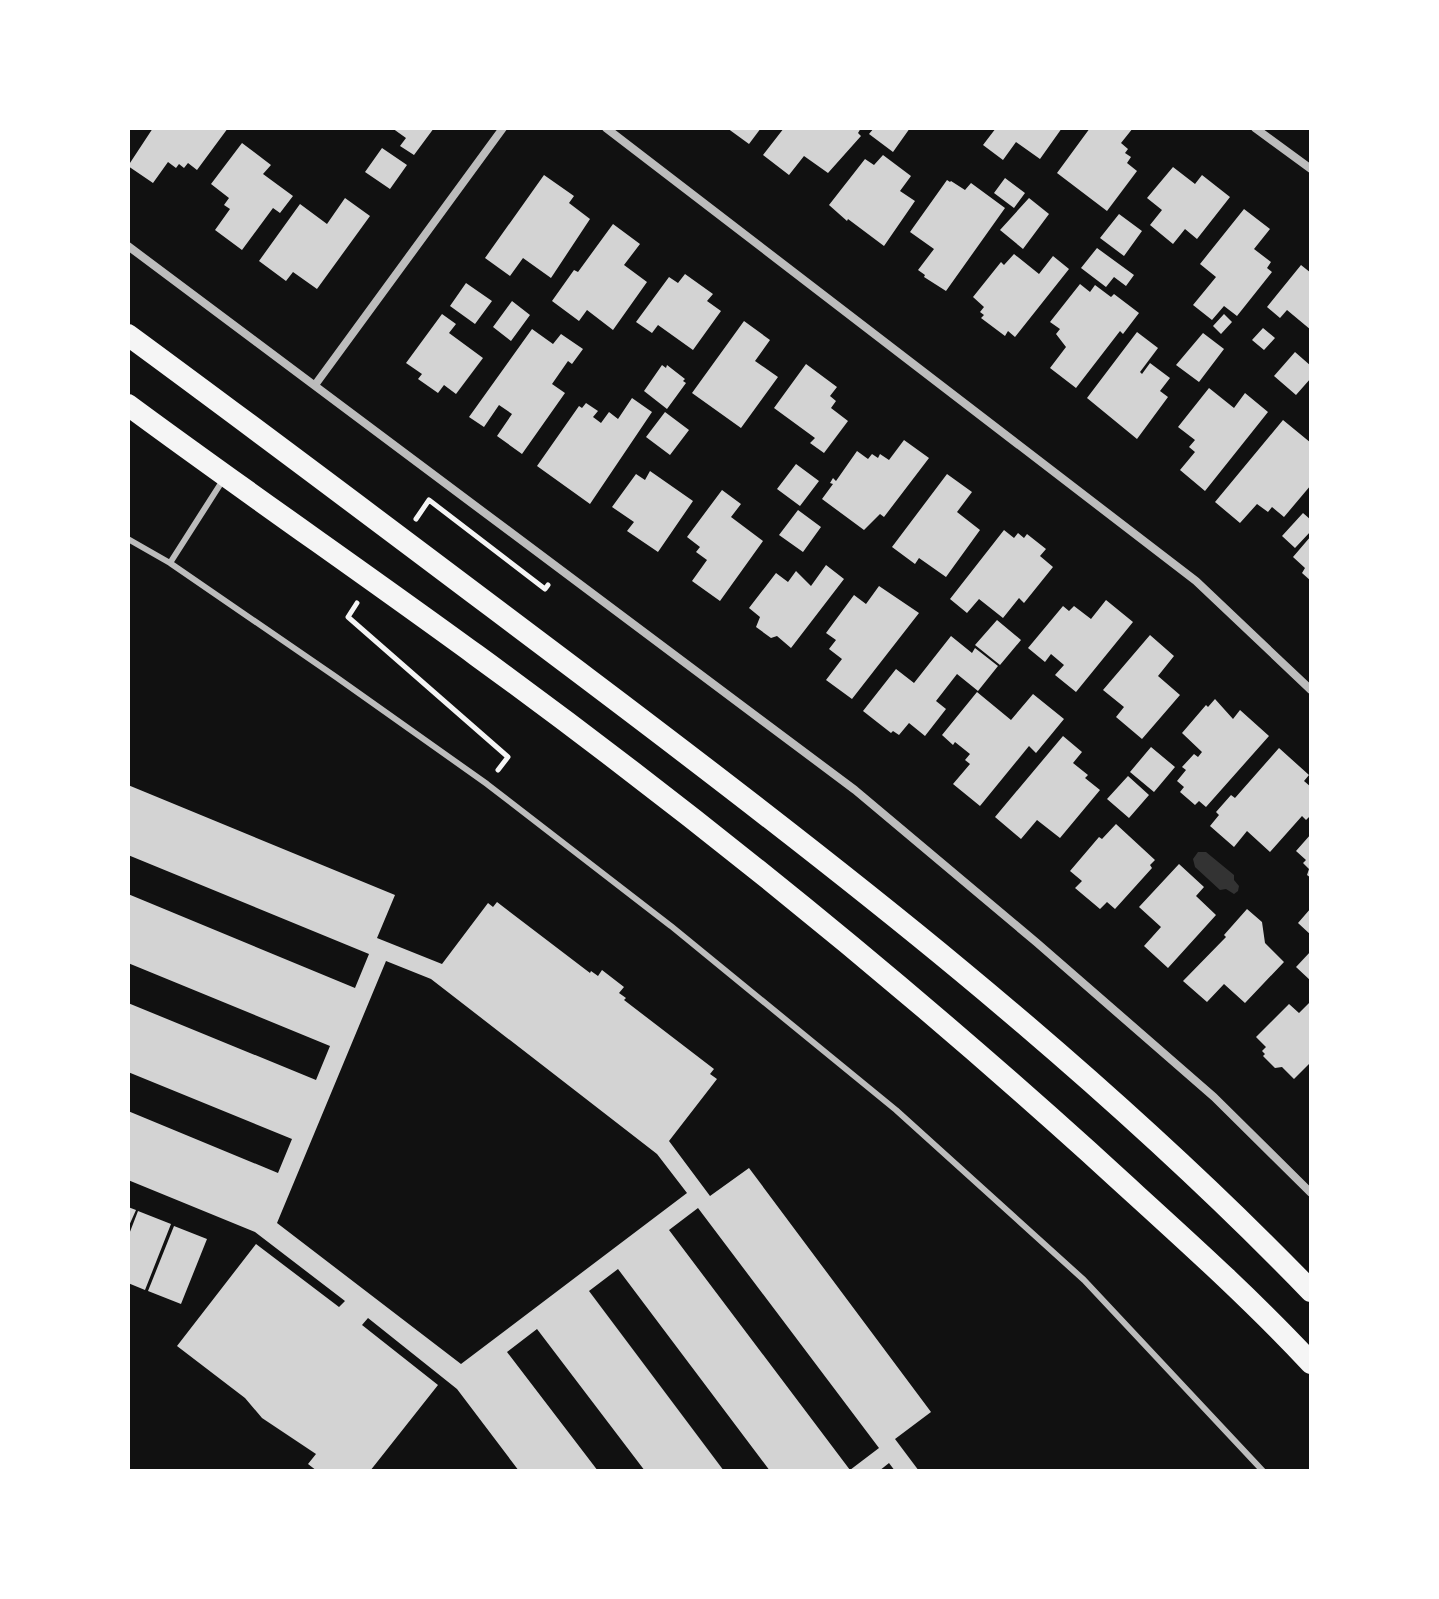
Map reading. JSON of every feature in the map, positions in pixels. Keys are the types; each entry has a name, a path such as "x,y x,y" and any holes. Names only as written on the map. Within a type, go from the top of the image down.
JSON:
{"highway":[{"path":"128,335 691,756 1018,1016 1171,1153 1311,1291"},
{"path":"128,405 477,656 823,921 1005,1077 1264,1313 1311,1363"}],"street":[{"path":"315,385 503,128"},
{"path":"606,128 1196,581 1311,690"},
{"path":"1255,128 1311,169"},
{"path":"128,246 855,790 1214,1097 1311,1193"}],"lane":[{"path":"170,563 225,477"},
{"path":"128,539 170,563 487,784 671,926 896,1110 1084,1280 1263,1471"}],"shaded area":[{"path":"1198,852 1206,852 1234,875 1238,891 1234,894 1226,889 1220,890 1195,867 1193,859"}],"building":[{"path":"153,128 228,128 197,170 188,163 184,168 179,164 176,168 168,162 153,183 128,166"},
{"path":"392,128 434,128 414,155 400,146 406,138"},
{"path":"727,128 761,128 749,144"},
{"path":"784,128 861,128 858,133 861,136 828,173 804,156 789,175 763,155"},
{"path":"874,128 910,128 893,152 869,134"},
{"path":"996,128 1062,128 1040,159 1016,142 1003,160 983,145"},
{"path":"1090,128 1133,128 1121,143 1128,149 1125,153 1131,157 1127,163 1137,171 1107,211 1057,173"},
{"path":"242,143 271,165 263,174 293,196 280,213 273,208 242,250 215,230 230,209 224,205 229,198 211,184"},
{"path":"382,148 407,165 390,189 365,172"},
{"path":"883,155 911,176 900,191 915,201 884,246 829,205 865,159 874,165"},
{"path":"1173,167 1195,184 1202,175 1230,197 1197,239 1185,229 1173,244 1150,225 1162,210 1147,198"},
{"path":"544,175 574,196 569,203 590,219 551,278 523,258 510,276 485,258"},
{"path":"1005,178 1025,193 1014,208 994,193"},
{"path":"947,180 965,190 971,183 1005,208 946,291 918,270 934,249 910,232"},
{"path":"345,198 370,216 317,289 293,272 286,281 259,261 300,204 327,224"},
{"path":"1029,198 1049,214 1023,249 1000,230"},
{"path":"1244,209 1270,229 1254,249 1271,262 1267,268 1272,272 1237,316 1224,306 1212,320 1193,305 1216,277 1200,264"},
{"path":"1119,214 1142,231 1124,256 1100,238"},
{"path":"613,224 640,244 624,265 647,282 613,330 587,310 579,321 552,301"},
{"path":"1097,248 1134,275 1126,286 1114,277 1106,287 1081,268"},
{"path":"1014,254 1039,274 1053,256 1069,269 1015,337 1008,331 1005,336 981,318 984,315 980,312 984,307 973,297 1001,262 1004,265"},
{"path":"1301,265 1311,273 1311,330 1287,310 1280,318 1267,307"},
{"path":"685,274 713,294 707,301 721,311 693,350 658,325 652,333 636,322 669,277 678,283"},
{"path":"466,283 492,301 475,324 450,306"},
{"path":"1080,284 1090,292 1095,285 1111,297 1114,294 1139,313 1123,334 1120,331 1076,388 1050,368 1066,347 1056,334 1060,329 1050,322"},
{"path":"512,301 530,315 511,341 493,327"},
{"path":"442,314 456,324 449,333 483,358 456,394 444,385 438,393 418,379 422,374 406,363"},
{"path":"1224,314 1232,322 1221,334 1213,326"},
{"path":"744,321 770,340 755,361 778,377 741,428 692,393"},
{"path":"1263,328 1275,338 1264,350 1252,340"},
{"path":"532,329 553,344 561,334 583,349 572,364 568,361 552,384 565,393 522,454 497,436 512,414 499,405 484,427 469,417"},
{"path":"1137,332 1158,348 1140,372 1142,374 1150,363 1170,378 1160,391 1168,397 1137,439 1087,398"},
{"path":"1203,333 1224,349 1199,382 1176,365"},
{"path":"1295,352 1311,366 1311,378 1296,395 1274,376"},
{"path":"806,364 837,387 830,396 836,401 831,408 848,421 824,453 810,443 815,438 774,408"},
{"path":"662,365 666,368 667,365 686,383 667,409 644,391"},
{"path":"1209,388 1234,408 1245,393 1268,412 1205,491 1180,470 1195,452 1189,447 1195,440 1178,427"},
{"path":"632,398 652,412 590,504 537,466 579,406 582,408 586,403 598,411 593,417 601,423 609,412 618,419"},
{"path":"665,412 689,430 670,455 646,437"},
{"path":"1283,420 1311,443 1311,485 1284,517 1272,507 1268,512 1257,504 1240,523 1215,502"},
{"path":"904,440 929,458 884,517 880,514 864,530 822,499 833,484 830,483 833,478 836,481 857,451 868,459 872,454 878,458 880,454 889,460"},
{"path":"796,464 819,481 800,506 777,489"},
{"path":"650,471 693,501 658,552 627,531 634,522 612,507 636,474 645,480"},
{"path":"947,474 972,492 957,512 980,530 946,577 919,558 915,564 892,547"},
{"path":"722,490 741,504 731,517 763,541 720,601 692,581 707,560 696,552 700,547 687,537"},
{"path":"798,510 821,527 803,552 779,535"},
{"path":"1303,513 1311,520 1311,531 1295,548 1282,536"},
{"path":"1004,530 1014,538 1018,533 1024,538 1027,534 1046,549 1040,556 1053,567 1024,603 1019,598 1003,618 979,599 967,613 950,599"},
{"path":"1311,536 1311,581 1302,573 1305,568 1293,557"},
{"path":"826,565 844,579 791,648 777,636 771,638 756,627 760,617 749,608 776,573 788,582 796,571 811,586"},
{"path":"879,586 919,613 852,699 826,680 842,659 829,649 836,640 826,633 854,595 866,604"},
{"path":"1106,600 1133,622 1076,692 1055,675 1064,665 1051,654 1045,662 1028,648 1063,606 1069,611 1074,606 1091,619"},
{"path":"997,620 1021,640 1000,665 975,645"},
{"path":"1150,635 1174,656 1158,676 1180,695 1142,739 1116,717 1124,707 1103,690"},
{"path":"951,636 972,653 975,648 998,666 978,691 957,674 936,701 946,709 925,736 909,723 899,735 893,731 891,733 863,711 896,669 914,683"},
{"path":"977,692 1011,720 1033,694 1064,719 1036,753 1029,746 980,806 953,784 970,764 965,760 970,754 942,735"},
{"path":"1215,699 1233,719 1240,710 1269,736 1206,807 1199,801 1195,805 1180,792 1184,787 1177,781 1186,770 1182,767 1194,754 1198,757 1202,752 1182,733"},
{"path":"1063,736 1082,752 1073,763 1100,790 1060,838 1037,820 1021,839 995,817"},
{"path":"1151,747 1175,767 1154,792 1130,772"},
{"path":"1279,748 1309,775 1304,781 1311,787 1311,815 1306,820 1302,816 1270,852 1247,831 1234,847 1210,826 1219,815 1216,812 1231,795 1235,798"},
{"path":"1128,776 1149,795 1129,818 1107,799"},
{"path":"128,785 395,895 377,938 442,964 488,903 493,907 497,902 590,973 598,976 602,970 624,987 619,993 626,998 624,1000 714,1069 710,1074 717,1079 669,1141 710,1196 749,1168 931,1412 895,1439 919,1471 895,1471 889,1463 879,1471 770,1471 618,1269 589,1291 724,1471 645,1471 537,1329 507,1352 598,1471 519,1471 457,1389 368,1318 362,1325 438,1385 370,1471 317,1471 308,1464 316,1454 262,1418 245,1398 177,1346 256,1244 339,1307 345,1301 255,1232 128,1180 128,1111 278,1173 292,1139 128,1072 128,1003 316,1080 330,1046 128,963 128,894 355,988 369,954 128,855","holes":["386,961 431,979 657,1154 687,1193 461,1364 277,1223","698,1208 879,1448 850,1470 669,1230"]},
{"path":"1116,824 1155,860 1150,865 1152,868 1115,909 1107,902 1100,909 1075,888 1082,881 1070,871 1099,837 1102,839"},
{"path":"1311,834 1311,878 1307,875 1309,869 1303,863 1306,860 1296,851"},
{"path":"1179,864 1204,887 1196,896 1216,915 1168,968 1144,946 1161,927 1139,907"},
{"path":"1311,908 1311,935 1298,923"},
{"path":"1247,909 1262,922 1265,943 1284,962 1245,1003 1224,984 1207,1002 1183,981 1226,937 1224,935"},
{"path":"1311,951 1311,981 1296,967"},
{"path":"1311,1001 1311,1062 1294,1079 1282,1067 1275,1068 1263,1056 1262,1051 1266,1047 1256,1037 1289,1004 1299,1013"},
{"path":"128,1207 136,1210 128,1228"},
{"path":"138,1211 171,1224 145,1290 128,1283 128,1237"},
{"path":"174,1226 207,1239 181,1304 148,1291"}]}
